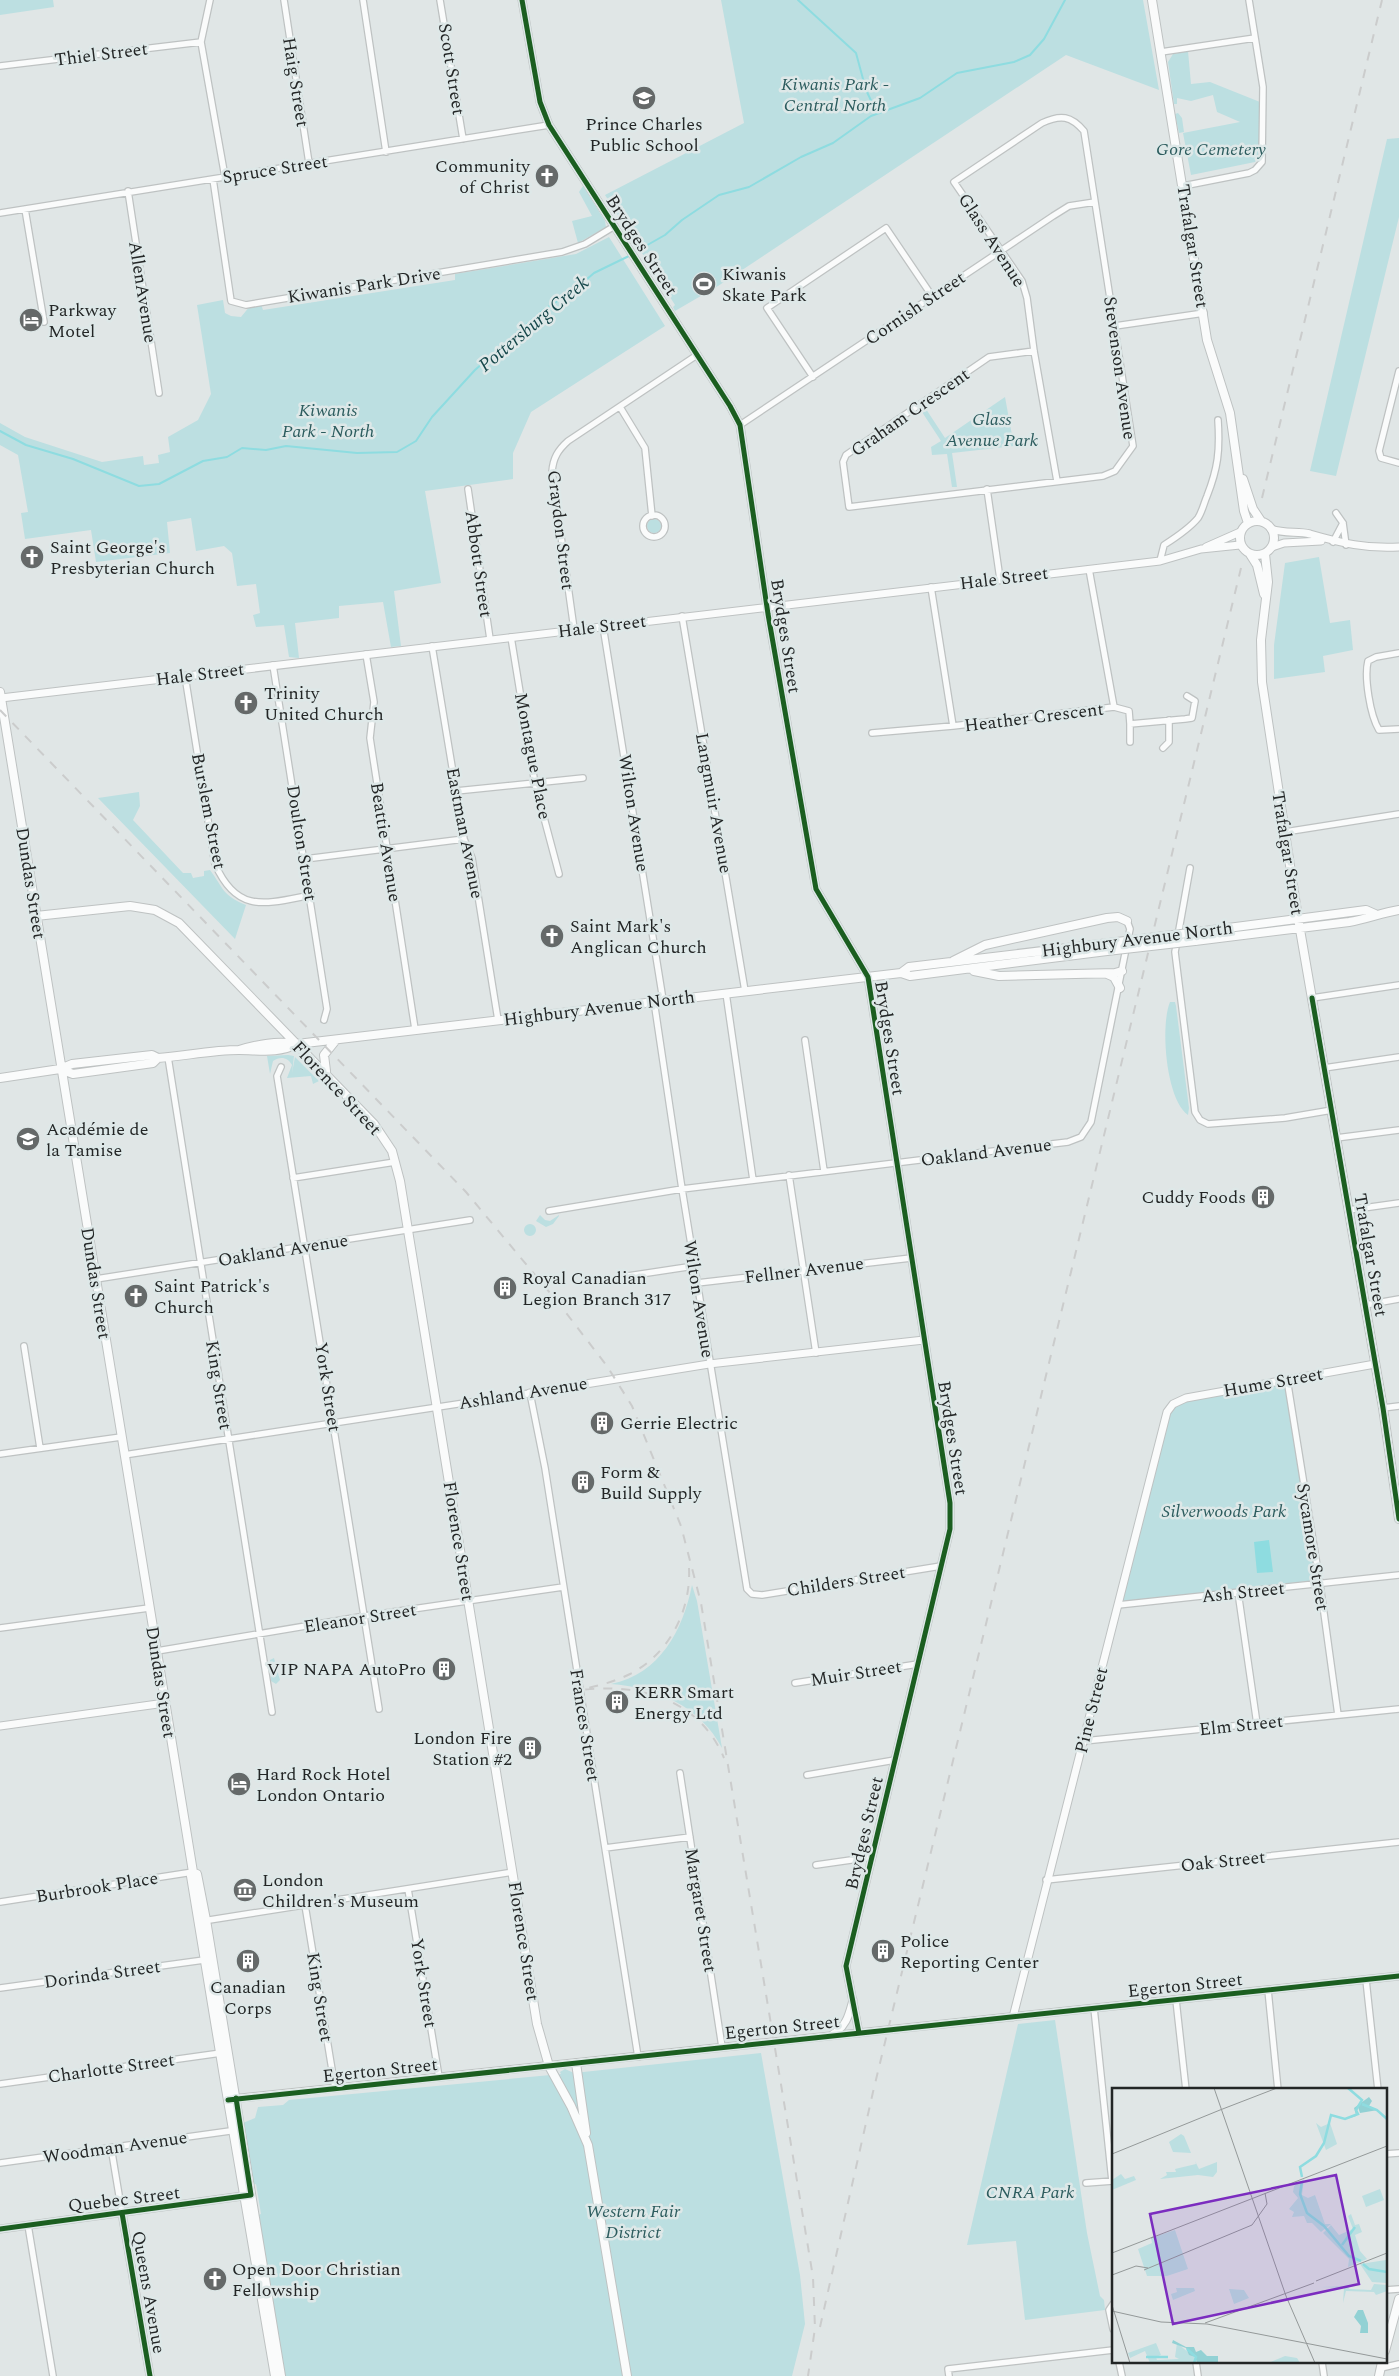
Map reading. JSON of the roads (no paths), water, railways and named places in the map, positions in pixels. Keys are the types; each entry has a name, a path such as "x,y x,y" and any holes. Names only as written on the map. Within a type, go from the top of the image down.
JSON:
{"main road":[{"name":"Trafalgar Street","path":"1152,0 1207,340 1230,413 1244,511 1248,522"},
{"name":"Trafalgar Street","path":"1237,459 1253,509 1261,521"},
{"path":"1261,521 1272,529 1274,538 1272,547 1265,554 1250,554 1240,545 1240,532 1248,522 1261,521"},
{"name":"Trafalgar Street","path":"1250,554 1257,565 1266,600"},
{"name":"Trafalgar Street","path":"1265,554 1268,582 1262,640 1262,682 1298,918 1383,1408 1399,1518"},
{"name":"Dundas Street","path":"0,695 193,1872 197,1874 204,1960 221,2053 232,2099"},
{"name":"Florence Street","path":"36,916 130,906 155,910 179,923 374,1124 392,1151 408,1230 438,1406 468,1601 538,2024 549,2066 571,2106 588,2145 627,2376"},
{"name":"Highbury Avenue North","path":"901,973 910,976 964,970 1197,932 1298,918 1366,910 1374,914"},
{"name":"Highbury Avenue North","path":"0,1078 60,1069 72,1064 140,1056 152,1055 158,1058 239,1050 258,1044 279,1042 297,1044 336,1040 415,1029 901,973 909,968 948,963 1195,940 1300,928 1368,919 1374,914 1399,910"},
{"path":"948,963 985,945 1107,918 1118,917 1126,921"},
{"path":"964,970 999,976 1122,971"},
{"path":"1105,973 1114,977 1120,988"},
{"path":"326,1073 324,1055 336,1040"},
{"name":"Dundas Street","path":"202,1921 215,1977 274,2376"},
{"path":"204,1960 209,1964 212,1976 215,1977"},
{"path":"576,2063 588,2145"},
{"name":"Dundas Street","path":"247,2196 281,2376"},
{"path":"1386,2347 1399,2299"}],"street":[{"path":"210,0 201,42 225,177"},
{"name":"Haig Street","path":"284,0 309,163"},
{"path":"363,0 386,152"},
{"name":"Scott Street","path":"440,0 463,138"},
{"name":"Brydges Street","path":"522,0 538,92 543,112 549,125 740,425 767,606 816,889 868,977 950,1503 950,1529 846,1966 859,2033"},
{"path":"1183,186 1256,170 1262,162 1263,87 1250,0"},
{"path":"1161,52 1255,38"},
{"name":"Thiel Street","path":"0,66 201,42"},
{"name":"Glass Avenue","path":"1057,482 1034,351 1027,298 1022,281 954,182 1053,118 1066,116 1075,121 1084,131"},
{"name":"Spruce Street","path":"0,213 549,125"},
{"name":"Stevenson Avenue","path":"860,506 1103,476 1115,471 1133,446 1084,131"},
{"name":"Kiwanis Park Drive","path":"213,179 231,301 246,305 562,252 585,244 613,227"},
{"name":"AllenAvenue","path":"128,191 159,392"},
{"name":"Cornish Street","path":"740,425 1069,206 1095,202"},
{"path":"25,208 44,322"},
{"path":"813,377 767,308 780,299 886,228 932,296"},
{"name":"Stevenson Avenue","path":"1115,326 1204,313"},
{"name":"Graham Crescent","path":"860,506 848,507 843,462 846,455 989,357 1034,351"},
{"name":"Graydon Street","path":"574,629 552,472 553,461 558,450 568,441 697,355"},
{"path":"1399,371 1379,451 1381,458 1399,463"},
{"path":"620,407 645,448 652,516"},
{"path":"1160,561 1164,545 1198,518 1205,502 1216,473 1220,450 1218,420"},
{"name":"Abbott Street","path":"468,489 490,639"},
{"path":"987,489 1000,579"},
{"path":"1336,513 1342,523 1346,545"},
{"path":"1330,541 1342,523"},
{"path":"1272,529 1283,533 1308,534 1346,545 1378,549 1399,547"},
{"name":"Hale Street","path":"1201,549 1225,536 1240,532"},
{"path":"1272,547 1284,543 1330,541"},
{"name":"Hale Street","path":"0,695 273,666 682,616 1160,561 1201,549 1240,545"},
{"name":"Heather Crescent","path":"931,587 953,726 1114,707 1089,568"},
{"name":"Langmuir Avenue","path":"682,616 745,991"},
{"name":"Wilton Avenue","path":"603,626 664,1000"},
{"name":"Montague Place","path":"511,637 535,784 559,874"},
{"name":"Eastman Avenue","path":"432,646 464,839 472,858 498,1020"},
{"path":"1399,653 1376,657 1368,661 1366,670 1374,722 1379,730 1399,729"},
{"name":"Beattie Avenue","path":"366,654 374,702 370,738 415,1029"},
{"name":"Doulton Street","path":"273,666 305,859 326,1009 324,1020"},
{"name":"Burslem Street","path":"185,676 215,864 222,880 234,895 249,902 265,902 310,895"},
{"path":"1130,724 1192,718 1195,701 1187,696"},
{"path":"1114,707 1129,711 1130,742"},
{"path":"1163,748 1169,742 1169,720"},
{"path":"872,733 953,726"},
{"path":"456,790 583,778"},
{"path":"1285,832 1399,814"},
{"path":"305,859 464,839"},
{"path":"1190,868 1176,952 1197,1117 1208,1124 1285,1118 1332,1110"},
{"name":"Oakland Avenue","path":"549,1212 682,1189 1068,1142 1082,1138 1091,1122 1120,988 1130,929 1126,921"},
{"path":"1312,998 1399,985"},
{"path":"726,993 753,1180"},
{"name":"Wilton Avenue","path":"654,1001 709,1364 745,1580 747,1589 752,1594"},
{"path":"805,1040 824,1171"},
{"name":"King Street","path":"168,1057 199,1263 272,1712"},
{"path":"1324,1068 1399,1057"},
{"name":"York Street","path":"281,1067 277,1076 379,1709"},
{"path":"1336,1138 1399,1130"},
{"path":"293,1178 395,1162"},
{"path":"790,1175 816,1353"},
{"path":"1349,1210 1399,1203"},
{"name":"Oakland Avenue","path":"96,1279 470,1220"},
{"name":"Fellner Avenue","path":"697,1283 911,1258"},
{"path":"620,1276 694,1266"},
{"path":"1365,1305 1399,1299"},
{"name":"Ashland Avenue","path":"124,1454 709,1364 924,1340"},
{"path":"24,1346 40,1448"},
{"name":"Hume Street","path":"1173,1404 1188,1397 1375,1364"},
{"name":"Sycamore Street","path":"1286,1379 1320,1584 1338,1715"},
{"name":"Frances Street","path":"530,1393 545,1468 638,2057"},
{"name":"Pine Street","path":"1013,2017 1162,1426 1166,1412 1173,1404"},
{"path":"1383,1408 1399,1406"},
{"path":"0,1454 121,1437"},
{"name":"Childers Street","path":"752,1594 941,1566"},
{"name":"Ash Street","path":"1118,1605 1399,1576"},
{"name":"Eleanor Street","path":"157,1651 365,1616 563,1587"},
{"path":"1238,1592 1257,1724"},
{"path":"0,1628 149,1608"},
{"name":"Muir Street","path":"795,1683 918,1664"},
{"path":"0,1726 165,1703"},
{"name":"Elm Street","path":"1084,1741 1399,1709"},
{"path":"807,1775 895,1760"},
{"name":"Margaret Street","path":"680,1773 722,2048"},
{"path":"605,1848 690,1837"},
{"name":"Oak Street","path":"1046,1880 1399,1842"},
{"path":"816,1865 872,1857"},
{"name":"Burbrook Place","path":"0,1902 193,1872"},
{"path":"202,1921 513,1872"},
{"name":"York Street","path":"408,1889 440,2078"},
{"name":"King Street","path":"305,1905 335,2088"},
{"name":"Dorinda Street","path":"0,1988 204,1960"},
{"name":"Egerton Street","path":"232,2099 1399,1976"},
{"path":"1366,1980 1378,2088"},
{"path":"1268,1990 1278,2088"},
{"path":"831,2036 842,2028 847,2021 853,1997"},
{"path":"1176,2000 1186,2088"},
{"path":"1086,2183 1112,2181 1094,2008"},
{"name":"Charlotte Street","path":"0,2084 221,2053"},
{"name":"Woodman Avenue","path":"0,2163 230,2131"},
{"name":"Queens Avenue","path":"111,2147 150,2376"},
{"path":"1386,2154 1399,2153"},
{"name":"Quebec Street","path":"0,2229 247,2196"},
{"path":"28,2225 53,2376"},
{"path":"1386,2290 1399,2289"},
{"path":"1112,2305 1109,2310 1112,2324"},
{"path":"949,2376 948,2369 1112,2350"},
{"path":"1381,2369 1399,2364"}],"water":[{"path":"1269,1540 1273,1572 1257,1573 1254,1542"}],"waterway":[{"path":"798,0 856,53 866,90 877,113"},
{"name":"Pottersburg Creek","path":"635,252 665,235 682,220 719,195 749,187 801,157 833,143 871,116 920,98 957,73 1014,62 1030,55 1044,39 1065,0"},
{"name":"Pottersburg Creek","path":"0,431 26,445 73,459 139,486 159,484 203,461 227,457 242,448 266,450 286,446 357,453 397,452 416,441 432,417 475,370 543,310 572,292 594,273 631,255"}],"railway":[{"path":"1262,498 1382,0"},
{"path":"820,2327 873,2092 1241,568"},
{"path":"0,710 466,1192 560,1305 607,1366 632,1406 681,1526 701,1603 813,2277 815,2328 808,2376"},
{"path":"689,1568 689,1584 681,1615 675,1630 656,1655 630,1674 574,1691 619,1689 641,1692 662,1698 681,1707 698,1720 713,1737 724,1758"}],"place":[{"name":"Prince Charles Public School","path":"644,98"},
{"name":"Community of Christ","path":"547,176"},
{"name":"Kiwanis Skate Park","path":"704,284"},
{"name":"Parkway Motel","path":"31,320"},
{"name":"Saint George's Presbyterian Church","path":"32,557"},
{"name":"Trinity United Church","path":"246,703"},
{"name":"Saint Mark's Anglican Church","path":"552,936"},
{"name":"Académie de la Tamise","path":"28,1139"},
{"name":"Cuddy Foods","path":"1263,1197"},
{"name":"Royal Canadian Legion Branch 317","path":"505,1288"},
{"name":"Saint Patrick's Church","path":"136,1296"},
{"name":"Gerrie Electric","path":"602,1423"},
{"name":"Form & Build Supply","path":"583,1482"},
{"name":"VIP NAPA AutoPro","path":"444,1669"},
{"name":"KERR Smart Energy Ltd","path":"617,1702"},
{"name":"London Fire Station #2","path":"530,1748"},
{"name":"Hard Rock Hotel London Ontario","path":"239,1784"},
{"name":"London Children's Museum","path":"245,1890"},
{"name":"Police Reporting Center","path":"883,1951"},
{"name":"Canadian Corps","path":"248,1961"},
{"name":"Open Door Christian Fellowship","path":"215,2279"}],"park label":[{"name":"Kiwanis Park - Central North","path":"835,94"},
{"name":"Gore Cemetery","path":"1211,149"},
{"name":"Kiwanis Park - North","path":"328,420"},
{"name":"Glass Avenue Park","path":"992,429"},
{"name":"Silverwoods Park","path":"1224,1511"},
{"name":"CNRA Park","path":"1030,2192"},
{"name":"Western Fair District","path":"633,2221"}]}
